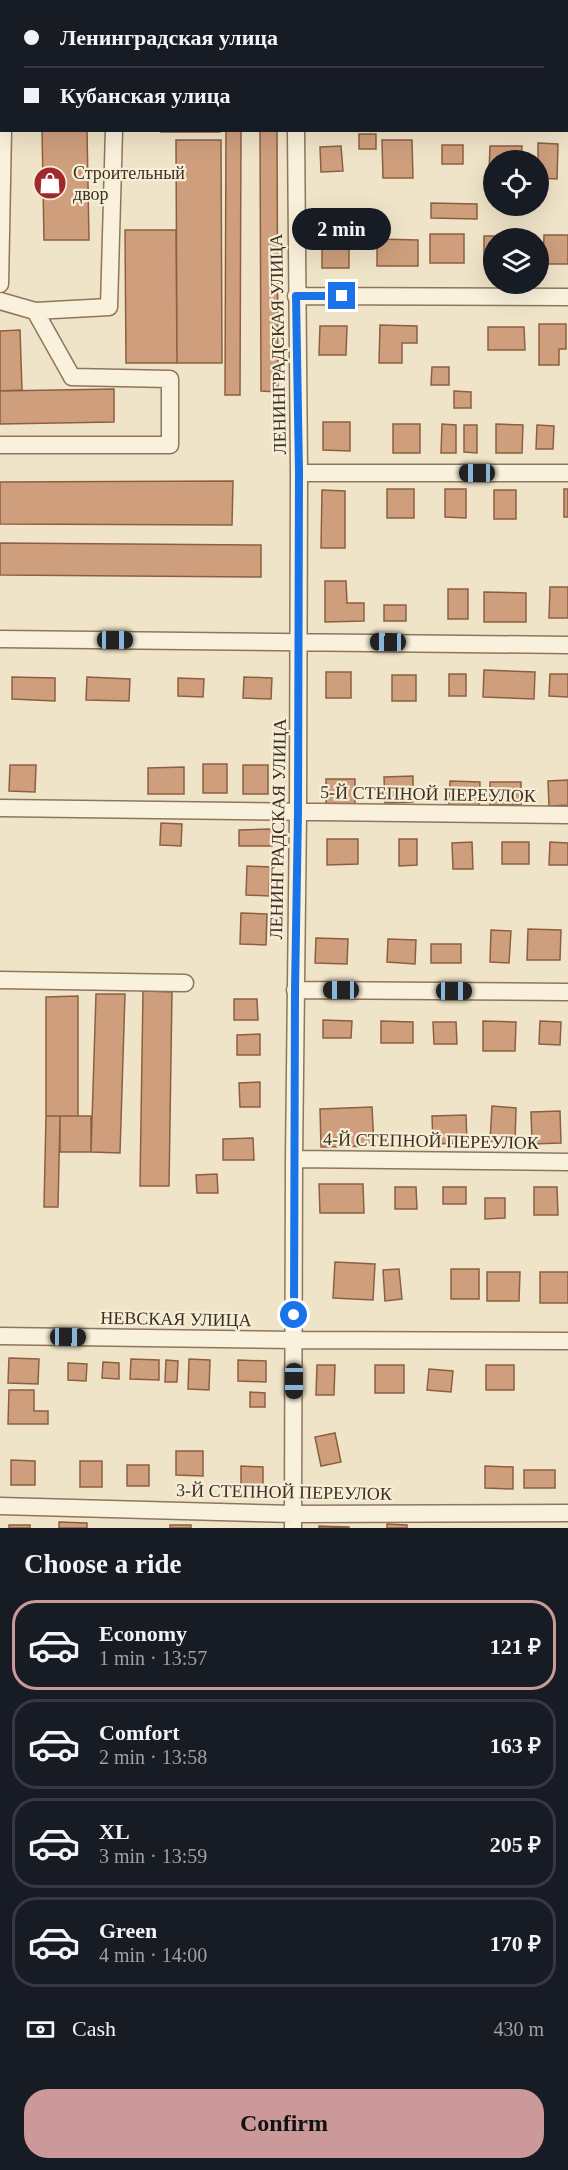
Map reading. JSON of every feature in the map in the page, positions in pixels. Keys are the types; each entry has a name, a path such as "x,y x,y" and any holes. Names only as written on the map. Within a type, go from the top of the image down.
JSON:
{"street":[{"path":"0,284 3,132"},
{"path":"0,301 35,311 109,307 114,132"},
{"name":"ЛЕНИНГРАДСКАЯ УЛИЦА","path":"293,1521 299,472 296,132"},
{"path":"296,296 568,297"},
{"path":"0,446 170,445 170,379 72,376 35,311"},
{"path":"299,472 568,474"},
{"path":"0,639 568,645"},
{"name":"5-Й СТЕПНОЙ ПЕРЕУЛОК","path":"0,808 568,815"},
{"path":"0,980 185,983"},
{"path":"295,990 568,992"},
{"name":"4-Й СТЕПНОЙ ПЕРЕУЛОК","path":"294,1160 568,1162"},
{"name":"НЕВСКАЯ УЛИЦА","path":"0,1336 568,1341"},
{"name":"3-Й СТЕПНОЙ ПЕРЕУЛОК","path":"0,1506 293,1521 568,1513"}],"building":[{"path":"42,132 87,132 89,240 44,240"},
{"path":"226,132 241,132 240,395 225,395"},
{"path":"260,132 277,132 278,392 261,391"},
{"path":"359,134 376,134 376,149 359,149"},
{"path":"176,140 221,140 222,363 177,363"},
{"path":"382,140 412,140 413,178 383,178"},
{"path":"538,143 558,144 557,179 549,179 549,150 538,150"},
{"path":"442,145 463,145 463,164 442,164"},
{"path":"341,146 343,171 321,172 320,147"},
{"path":"490,146 522,146 522,150 490,150"},
{"path":"431,203 477,204 477,219 431,218"},
{"path":"125,230 176,230 177,363 126,363"},
{"path":"430,234 464,234 464,263 430,263"},
{"path":"549,235 568,235 568,264 549,264"},
{"path":"322,239 349,240 349,268 322,268"},
{"path":"377,239 418,240 418,266 377,266"},
{"path":"539,324 566,324 566,349 559,349 559,365 539,365"},
{"path":"380,325 417,326 417,343 402,343 402,363 379,363"},
{"path":"320,326 347,326 346,355 319,355"},
{"path":"488,327 524,327 525,350 488,350"},
{"path":"20,330 22,390 0,391 0,331"},
{"path":"432,367 449,367 449,385 431,385"},
{"path":"114,389 114,422 0,424 0,391"},
{"path":"454,391 471,392 471,408 454,408"},
{"path":"323,422 350,422 350,451 323,450"},
{"path":"393,424 420,424 420,453 393,453"},
{"path":"442,424 456,425 456,453 441,453"},
{"path":"496,424 523,425 522,453 496,453"},
{"path":"464,425 477,425 477,453 464,452"},
{"path":"537,425 554,426 553,449 536,449"},
{"path":"233,481 232,525 0,524 0,482"},
{"path":"387,489 414,489 414,518 387,518"},
{"path":"445,489 466,489 466,518 445,517"},
{"path":"564,489 568,489 568,517 564,517"},
{"path":"322,490 345,491 345,548 321,548"},
{"path":"494,490 516,490 516,519 494,519"},
{"path":"0,543 261,545 261,577 0,575"},
{"path":"325,581 346,581 347,603 364,603 364,621 325,622"},
{"path":"550,587 568,587 568,618 549,618"},
{"path":"448,589 468,589 468,619 448,619"},
{"path":"484,592 526,593 526,622 484,622"},
{"path":"384,605 406,605 406,621 384,621"},
{"path":"484,670 535,672 534,699 483,697"},
{"path":"326,672 351,672 351,698 326,698"},
{"path":"449,674 466,674 466,696 449,696"},
{"path":"550,674 568,674 568,697 549,696"},
{"path":"392,675 416,675 416,701 392,701"},
{"path":"12,677 55,678 55,701 12,699"},
{"path":"87,677 130,679 129,701 86,700"},
{"path":"244,677 272,678 271,699 243,698"},
{"path":"178,678 204,679 203,697 178,696"},
{"path":"203,764 227,764 227,793 203,793"},
{"path":"10,765 36,765 35,792 9,791"},
{"path":"243,765 268,765 268,794 243,794"},
{"path":"184,767 184,794 148,794 148,768"},
{"path":"413,776 413,802 385,803 384,777"},
{"path":"326,779 355,779 355,804 326,804"},
{"path":"568,780 568,805 549,806 548,781"},
{"path":"450,781 480,782 479,806 449,805"},
{"path":"490,782 521,782 521,805 490,805"},
{"path":"161,823 182,824 181,846 160,845"},
{"path":"271,829 272,846 239,846 239,830"},
{"path":"327,839 358,839 358,864 327,865"},
{"path":"399,839 417,839 417,865 399,866"},
{"path":"472,842 473,869 453,869 452,843"},
{"path":"502,842 529,842 529,864 502,864"},
{"path":"550,842 568,843 568,865 549,865"},
{"path":"247,866 270,867 269,896 246,895"},
{"path":"241,913 267,914 266,945 240,944"},
{"path":"528,929 561,930 560,960 527,960"},
{"path":"491,930 511,931 509,963 490,962"},
{"path":"316,938 348,939 347,964 315,963"},
{"path":"388,939 416,940 415,964 387,962"},
{"path":"431,944 461,944 461,963 431,963"},
{"path":"143,991 172,992 169,1186 140,1186"},
{"path":"96,994 125,994 120,1153 91,1152"},
{"path":"78,996 78,1116 46,1116 46,997"},
{"path":"234,999 257,999 258,1020 234,1020"},
{"path":"323,1020 352,1021 351,1038 323,1038"},
{"path":"381,1021 413,1022 413,1043 381,1043"},
{"path":"483,1021 516,1022 515,1051 483,1051"},
{"path":"540,1021 561,1022 560,1045 539,1044"},
{"path":"433,1022 456,1022 457,1044 434,1044"},
{"path":"260,1034 260,1055 237,1055 237,1035"},
{"path":"260,1082 260,1107 240,1107 239,1083"},
{"path":"492,1106 516,1108 515,1142 490,1141"},
{"path":"372,1107 374,1146 321,1147 320,1109"},
{"path":"560,1111 561,1143 532,1144 531,1112"},
{"path":"466,1115 467,1143 433,1144 432,1116"},
{"path":"46,1116 60,1116 58,1207 44,1207"},
{"path":"60,1116 91,1116 91,1152 60,1152"},
{"path":"253,1138 254,1160 223,1160 223,1139"},
{"path":"217,1174 218,1193 197,1193 196,1175"},
{"path":"319,1184 363,1184 364,1213 320,1213"},
{"path":"395,1187 416,1187 417,1209 395,1209"},
{"path":"443,1187 466,1187 466,1204 443,1204"},
{"path":"534,1187 557,1187 558,1215 534,1215"},
{"path":"485,1198 505,1198 505,1218 485,1219"},
{"path":"335,1262 375,1264 373,1300 333,1298"},
{"path":"399,1269 402,1299 385,1301 383,1270"},
{"path":"451,1269 479,1269 479,1299 451,1299"},
{"path":"487,1272 520,1272 519,1301 487,1301"},
{"path":"540,1272 568,1272 568,1303 540,1303"},
{"path":"9,1358 39,1359 38,1384 8,1383"},
{"path":"131,1359 159,1360 159,1380 130,1379"},
{"path":"189,1359 210,1360 209,1390 188,1389"},
{"path":"166,1360 178,1361 177,1382 165,1382"},
{"path":"238,1360 266,1361 266,1382 238,1381"},
{"path":"103,1362 119,1363 119,1379 102,1378"},
{"path":"68,1363 87,1364 86,1381 68,1380"},
{"path":"317,1365 335,1365 334,1395 316,1395"},
{"path":"375,1365 404,1365 404,1393 375,1393"},
{"path":"486,1365 514,1365 514,1390 486,1390"},
{"path":"429,1369 453,1371 451,1392 427,1390"},
{"path":"9,1390 34,1390 34,1411 48,1411 48,1424 8,1424"},
{"path":"250,1392 265,1393 265,1407 250,1407"},
{"path":"335,1433 341,1462 321,1466 315,1437"},
{"path":"176,1451 203,1451 203,1476 176,1475"},
{"path":"11,1460 35,1461 35,1485 11,1485"},
{"path":"80,1461 102,1461 102,1487 80,1487"},
{"path":"127,1465 149,1465 149,1486 127,1486"},
{"path":"241,1466 263,1467 263,1487 241,1487"},
{"path":"485,1466 513,1467 513,1489 485,1488"},
{"path":"524,1470 555,1470 555,1488 524,1488"},
{"path":"59,1522 87,1523 87,1528 59,1528"},
{"path":"387,1524 407,1525 407,1528 387,1528"},
{"path":"9,1525 30,1525 30,1528 9,1528"},
{"path":"170,1525 191,1525 191,1528 170,1528"},
{"path":"319,1526 349,1527 349,1528 319,1528"}],"place":[{"name":"Строительный двор","path":"50,183"}],"route":[{"path":"294,1315 299,472 296,296 342,296"}]}
